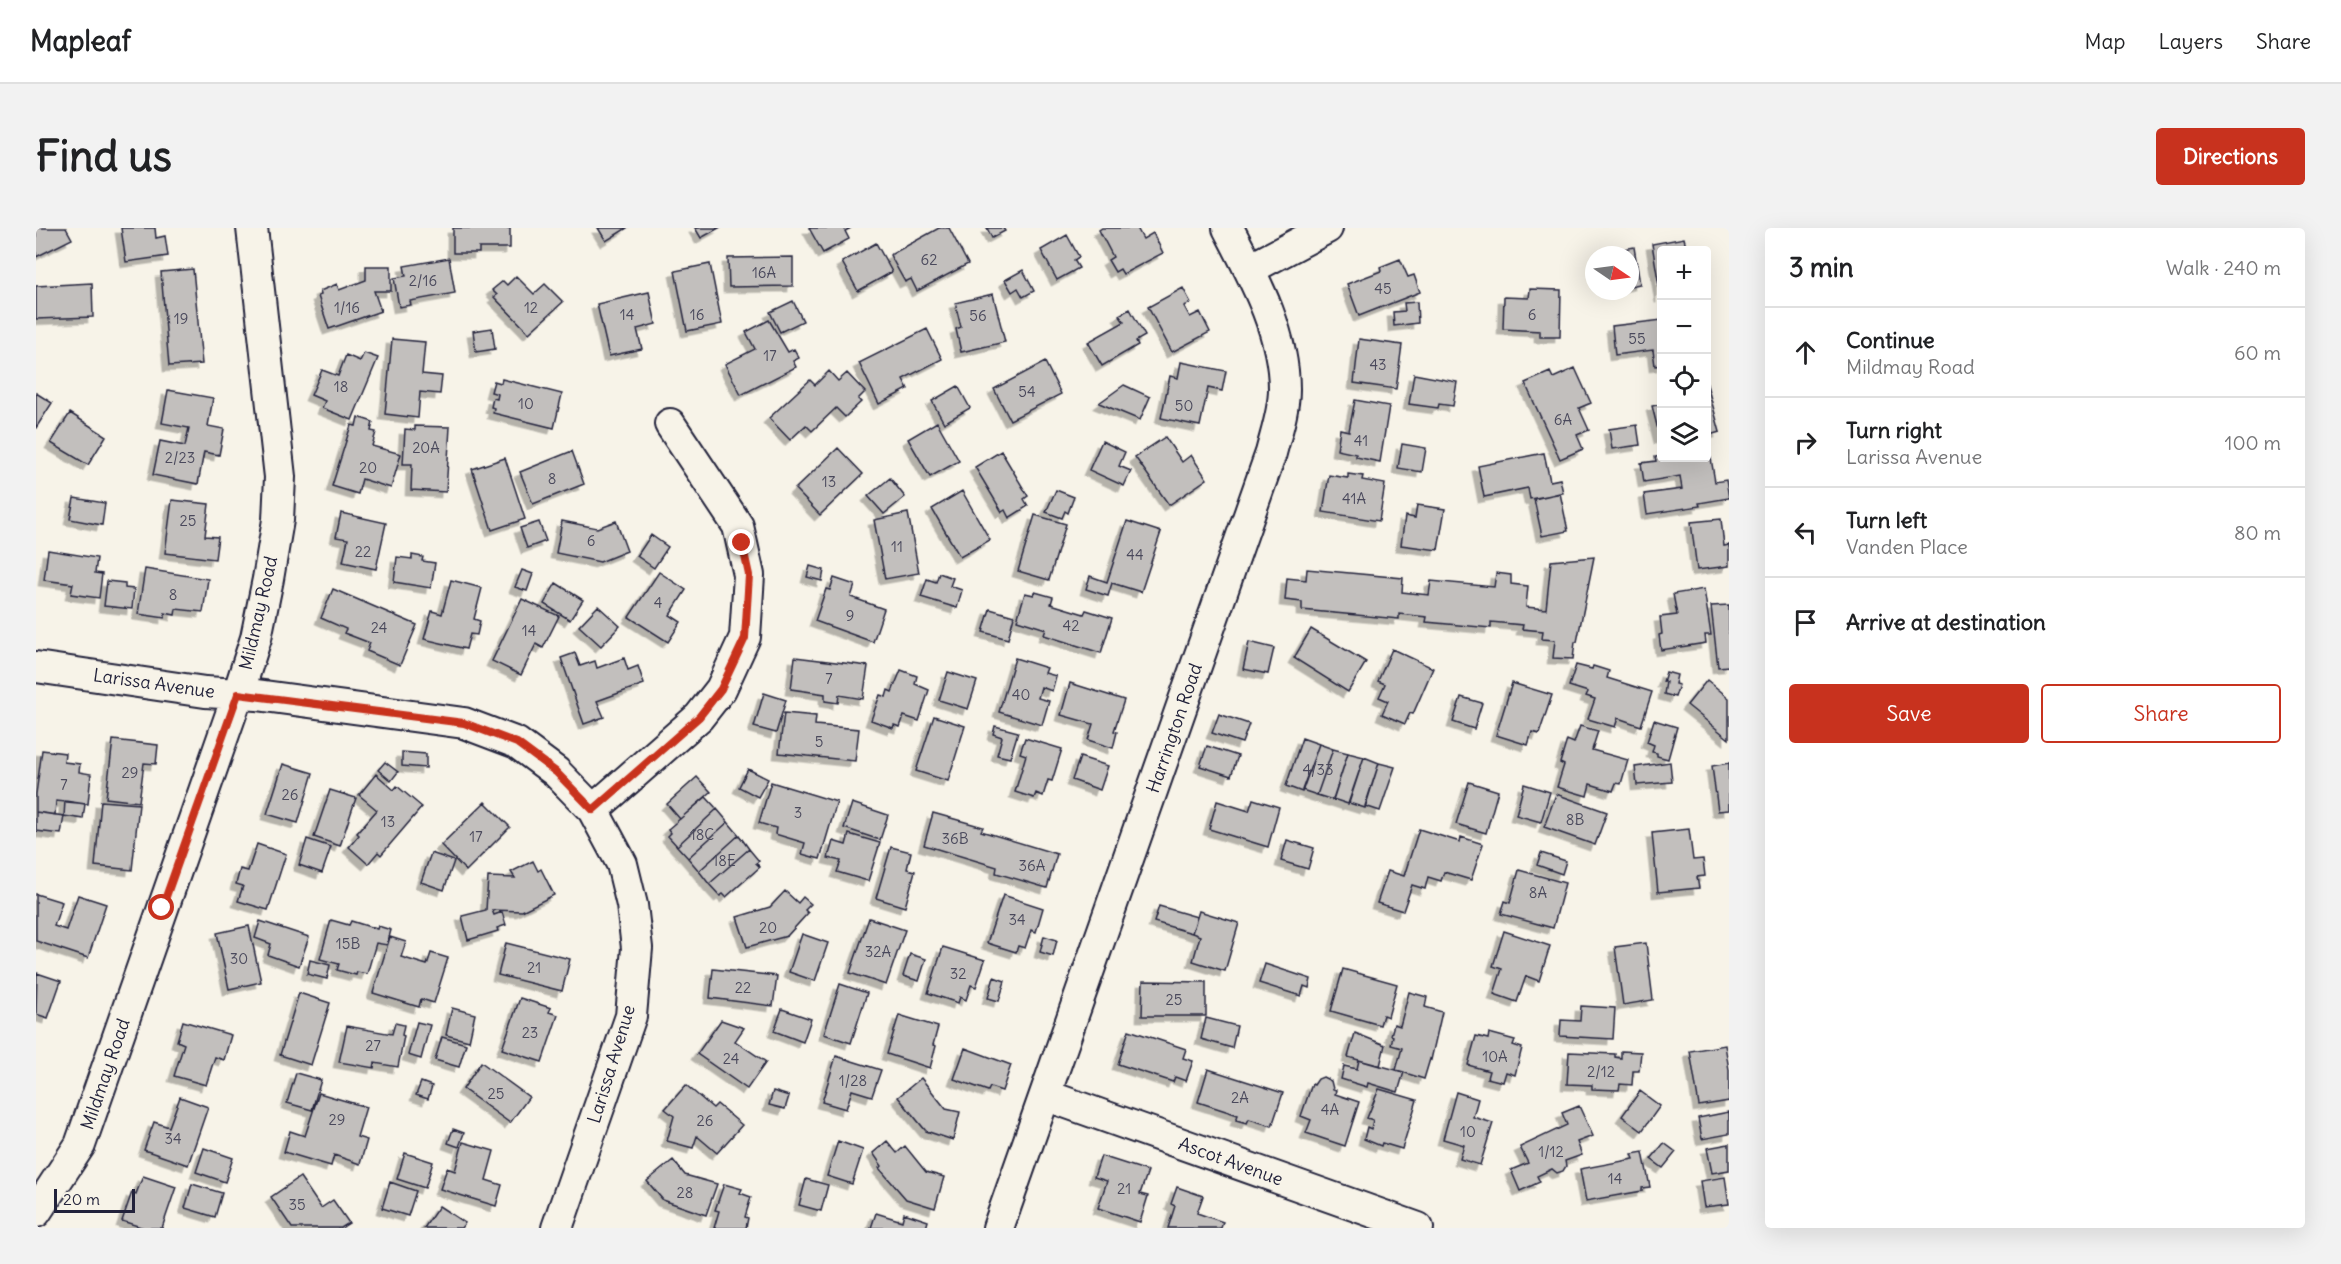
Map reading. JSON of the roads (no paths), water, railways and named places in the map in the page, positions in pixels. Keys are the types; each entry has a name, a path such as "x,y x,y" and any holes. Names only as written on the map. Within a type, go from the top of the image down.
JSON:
{"street":[{"name":"Mildmay Road","path":"36,1212 80,1145 256,638 278,520 280,488 252,228"},
{"name":"Harrington Road","path":"998,1228 1267,464 1279,423 1284,390 1278,340 1250,269 1228,228"},
{"path":"1250,269 1327,228"},
{"path":"593,810 699,717 721,689 745,638 749,575 738,526 670,424"},
{"name":"Larissa Avenue","path":"36,667 205,692 238,694 464,723 517,743 556,772 593,810 622,864 632,905 637,948 631,1016 557,1228"},
{"name":"Ascot Avenue","path":"1045,1095 1418,1228"}]}
